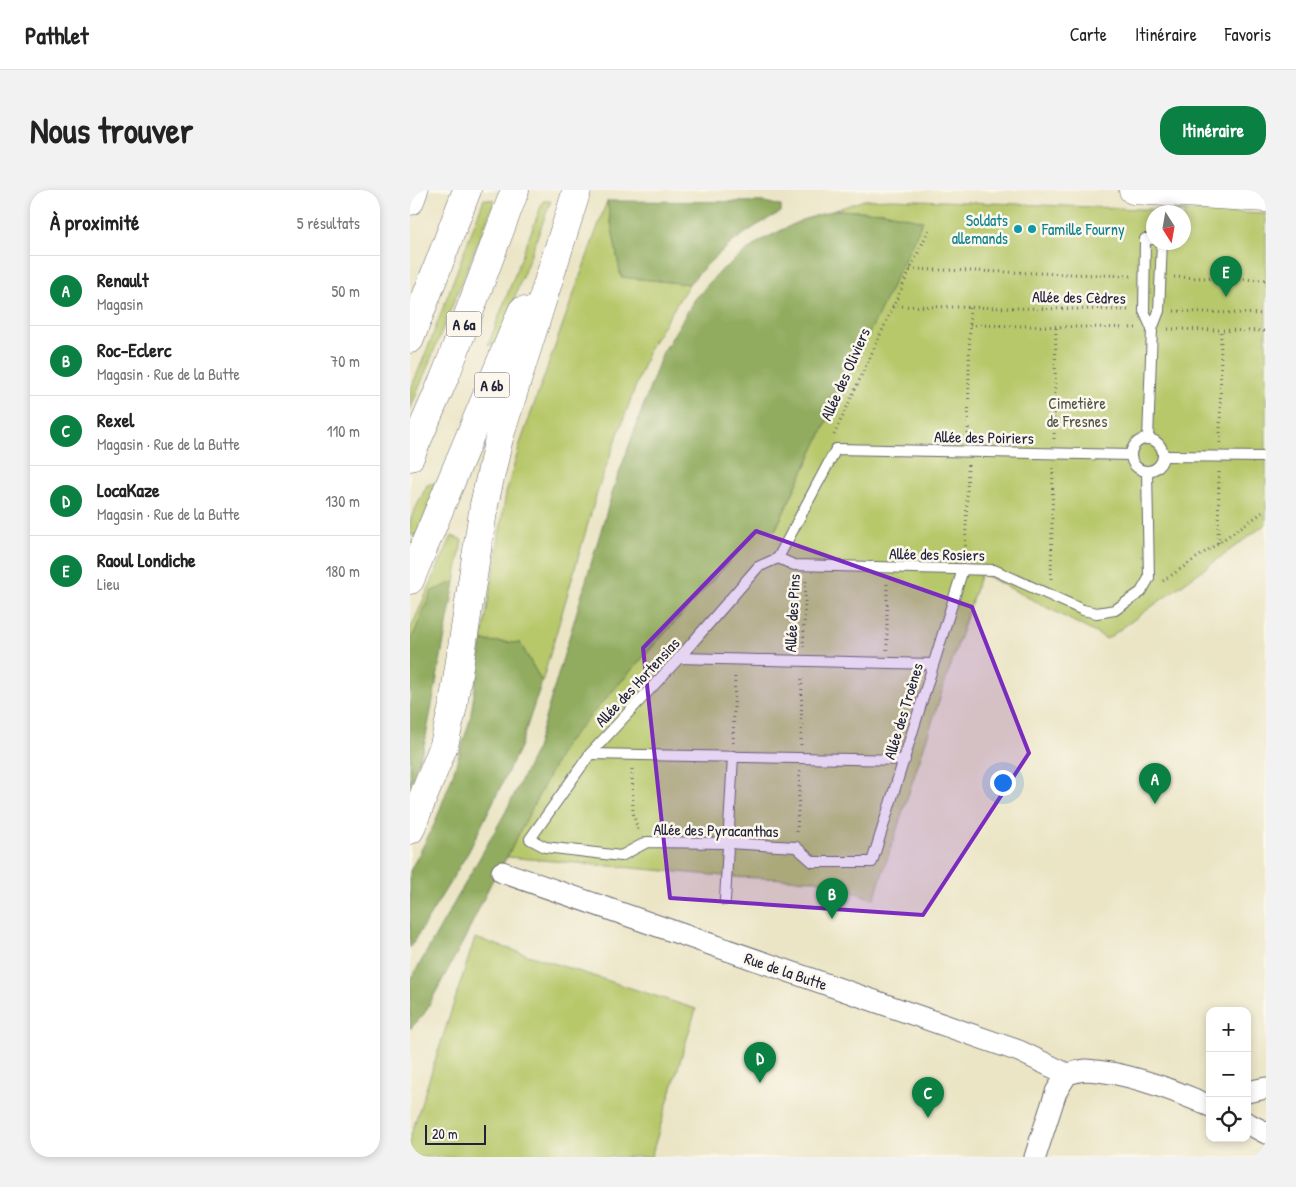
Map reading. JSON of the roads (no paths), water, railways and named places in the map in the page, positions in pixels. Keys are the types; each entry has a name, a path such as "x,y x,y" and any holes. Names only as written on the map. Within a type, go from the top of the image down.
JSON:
{"highway":[{"path":"410,200 414,190"},
{"name":"A 6a","path":"410,339 467,190"},
{"name":"A 6a","path":"410,457 446,374 515,190"},
{"name":"A 6b","path":"410,580 465,452 571,190"},
{"path":"410,830 431,781 446,737 461,664 484,506 499,438 577,190"},
{"path":"1134,190 1266,198"}],"street":[{"name":"Rue de la Butte","path":"502,872 1019,1051 1067,1074"},
{"path":"1035,1157 1056,1092 1067,1074 1084,1070 1112,1074 1184,1095 1206,1104"},
{"path":"1251,1091 1266,1088"},
{"path":"1184,1095 1206,1096"},
{"path":"1251,1123 1266,1126"},
{"path":"1251,1124 1266,1133"}],"lane":[{"path":"1146,239 1144,311 1152,328"},
{"path":"1148,438 1152,328 1159,311 1162,250"},
{"path":"1148,438 1158,442 1164,456 1157,467 1147,471 1138,467 1132,455 1134,445 1138,441 1148,438"},
{"name":"Allée des Poiriers","path":"778,558 836,449 1132,455"},
{"path":"1164,456 1266,457"},
{"name":"Allée des Rosiers","path":"778,558 794,565 807,566 994,570 1083,610 1097,613 1115,610 1141,592 1149,578 1147,471"},
{"name":"Allée des Hortensias","path":"530,839 590,754 680,658 758,567 778,558"},
{"name":"Allée des Troènes","path":"872,862 963,569"},
{"path":"680,658 933,664"},
{"path":"590,754 630,753 904,760"},
{"path":"725,900 733,756"},
{"name":"Allée des Pyracanthas","path":"530,839 545,847 621,856 647,842 728,843 796,847 814,862 872,862"}],"place":[{"name":"Soldats allemands","path":"1018,229"},
{"name":"Famille Fourny","path":"1032,229"},
{"name":"Raoul Londiche","path":"1226,297"},
{"name":"Renault","path":"1155,804"},
{"name":"Roc-Eclerc","path":"832,919"},
{"name":"LocaKaze","path":"760,1083"},
{"name":"Rexel","path":"928,1118"}],"park label":[{"name":"Cimetière de Fresnes","path":"1077,412"}]}
